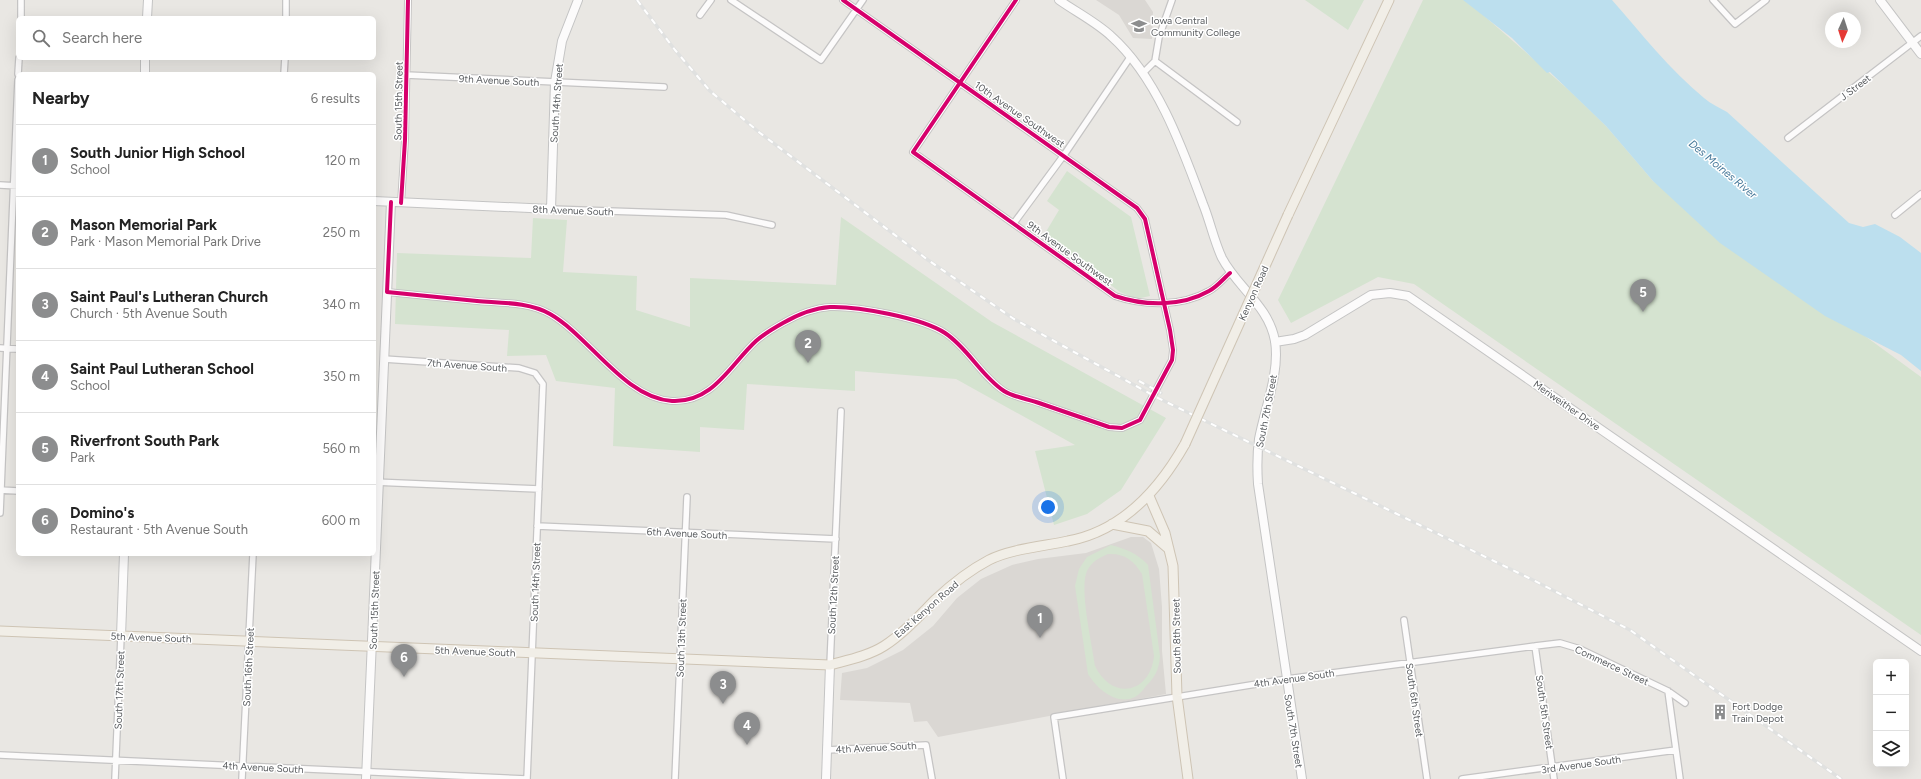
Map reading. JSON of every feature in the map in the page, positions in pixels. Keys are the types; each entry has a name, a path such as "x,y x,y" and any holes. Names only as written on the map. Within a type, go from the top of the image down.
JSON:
{"main road":[{"name":"Kenyon Road","path":"1068,541 1101,530 1112,524 1149,496 1173,465 1185,444 1288,216 1389,0"},
{"name":"South 8th Street","path":"1149,496 1165,533 1173,566 1175,590 1177,696 1188,779"},
{"path":"1112,524 1148,532 1169,549"},
{"name":"East Kenyon Road","path":"830,666 860,656 883,646 912,624 936,599 966,575 990,559 1028,548 1068,541"},
{"name":"5th Avenue South","path":"0,631 830,666"}],"street":[{"path":"21,0 21,16"},
{"path":"147,16 148,0"},
{"path":"286,0 286,16"},
{"name":"South 15th Street","path":"401,203 405,140 408,0"},
{"name":"South 14th Street","path":"551,209 555,82 562,41 578,0"},
{"path":"700,15 711,0"},
{"path":"731,0 821,60 863,0"},
{"name":"10th Avenue Southwest","path":"843,0 1137,208 1145,219 1164,304"},
{"path":"961,83 1016,0"},
{"name":"South 7th Street","path":"1059,0 1111,35 1131,56 1143,73 1176,136 1222,256 1230,273 1266,316 1272,330 1275,342 1276,360 1260,438 1257,459 1258,484 1302,779"},
{"path":"1143,73 1155,61 1159,37 1172,0"},
{"path":"1713,0 1735,24 1766,0"},
{"path":"1880,0 1921,54"},
{"name":"J Street","path":"1788,138 1921,36"},
{"path":"1014,223 1064,155 1131,56"},
{"path":"18,72 19,60"},
{"path":"144,72 145,60"},
{"path":"284,72 285,60"},
{"path":"1155,61 1237,122"},
{"name":"9th Avenue South","path":"406,75 664,87"},
{"name":"9th Avenue Southwest","path":"961,83 913,152 1115,296 1133,302 1164,304 1209,291 1230,273"},
{"path":"0,185 16,186 0,513"},
{"path":"1895,215 1921,194"},
{"name":"8th Avenue South","path":"376,201 726,215 772,225"},
{"name":"South 15th Street","path":"376,515 391,202"},
{"path":"387,292 506,303 531,307 550,314 573,332 607,365 632,385 654,396 671,401 687,400 706,392 720,382 756,341 793,317 814,309 830,307 868,311 924,323 946,333 980,369 1004,391 1109,427 1122,428 1140,420 1172,360 1173,350 1164,304"},
{"name":"Meriweither Drive","path":"1275,342 1294,339 1305,335 1371,295 1390,293 1408,296 1921,651"},
{"path":"0,348 16,349"},
{"name":"7th Avenue South","path":"384,359 519,368 535,373 543,384"},
{"name":"South 14th Street","path":"527,779 543,384"},
{"name":"South 12th Street","path":"826,779 842,411"},
{"path":"377,482 539,489"},
{"path":"0,490 16,491"},
{"name":"South 13th Street","path":"676,779 687,497"},
{"name":"6th Avenue South","path":"537,526 836,539"},
{"name":"South 17th Street","path":"115,779 124,556"},
{"name":"South 16th Street","path":"242,779 253,556"},
{"name":"South 15th Street","path":"367,775 375,556"},
{"name":"South 6th Street","path":"1404,620 1426,779"},
{"name":"Commerce Street","path":"1535,646 1560,643 1580,649 1668,691 1685,703"},
{"name":"4th Avenue South","path":"1063,779 1054,717 1286,679 1535,646"},
{"name":"South 5th Street","path":"1535,646 1554,779"},
{"path":"1668,691 1680,779"},
{"name":"4th Avenue South","path":"827,750 926,745 932,779"},
{"name":"3rd Avenue South","path":"1462,779 1553,768 1676,750"},
{"name":"4th Avenue South","path":"0,755 243,766 367,775 527,779"}],"shaded area":[{"name":"Iowa Central Community College","path":"1096,0 1145,0 1153,12 1152,39 1133,38 1119,15"},
{"path":"1131,537 1143,537 1151,543 1159,569 1162,607 1162,651 1166,694 938,737 927,721 914,722 910,703 840,700 842,673 867,668 903,650 933,626 957,598 981,579 1012,565 1038,559 1086,553"}],"green space":[{"path":"1305,0 1364,0 1348,30"},
{"path":"1423,0 1466,0 1571,92 1606,126 1653,181 1921,377 1921,635 1414,284 1378,277 1291,323 1278,300"},
{"path":"1067,171 1131,217 1150,296 1136,299 1120,292 1044,235 1059,210 1047,201"},
{"path":"841,217 992,322 1166,418 1121,490 1087,514 1054,525 1035,451 1075,445 956,379 855,371 855,391 747,384 744,430 700,427 700,452 613,446 615,388 556,381 546,355 507,356 509,330 395,324 397,253 531,258 533,218 567,220 563,272 637,276 636,310 690,327 690,278 836,285"},
{"path":"1111,545 1131,552 1140,557 1148,565 1160,656 1156,673 1142,691 1135,697 1128,699 1115,698 1102,690 1088,674 1075,586 1079,569 1087,557","holes":["1108,554 1124,556 1136,565 1142,574 1154,656 1151,669 1145,679 1138,685 1129,688 1120,688 1111,685 1102,677 1095,666 1085,603 1084,590 1087,571 1093,562 1099,558"]}],"water":[{"name":"Des Moines River","path":"1463,0 1612,0 1679,76 1707,100 1727,112 1849,223 1863,227 1875,224 1900,237 1921,253 1921,371 1901,355 1825,316 1720,243 1653,181 1606,126 1550,72 1547,73 1512,38"}],"railway":[{"path":"637,0 675,50 710,91 760,133 928,260 1014,319 1158,398 1531,579 1630,630 1841,779"},
{"path":"1139,381 1161,393"}],"cycle path":[{"path":"401,203 405,140 408,0"},
{"path":"391,202 387,292 524,305 542,310 550,314 579,336 623,378 638,389 655,397 672,401 686,400 699,396 720,381 756,341 773,329 794,317 811,310 842,307 873,311 906,318 921,322 945,333 961,346 988,378 1004,391 1012,395 1109,427 1122,428 1140,420 1172,360 1173,350 1170,330 1145,219 1137,208 843,0"},
{"path":"1016,0 913,152 1115,296 1138,302 1150,303 1187,300 1212,289 1230,273"}],"place":[{"name":"Iowa Central Community College","path":"1139,26"},
{"name":"Riverfront South Park","path":"1643,312"},
{"name":"Mason Memorial Park","path":"808,363"},
{"name":"South Junior High School","path":"1040,638"},
{"name":"Domino's","path":"404,677"},
{"name":"Saint Paul's Lutheran Church","path":"723,704"},
{"name":"Fort Dodge Train Depot","path":"1720,712"},
{"name":"Saint Paul Lutheran School","path":"747,745"}]}
